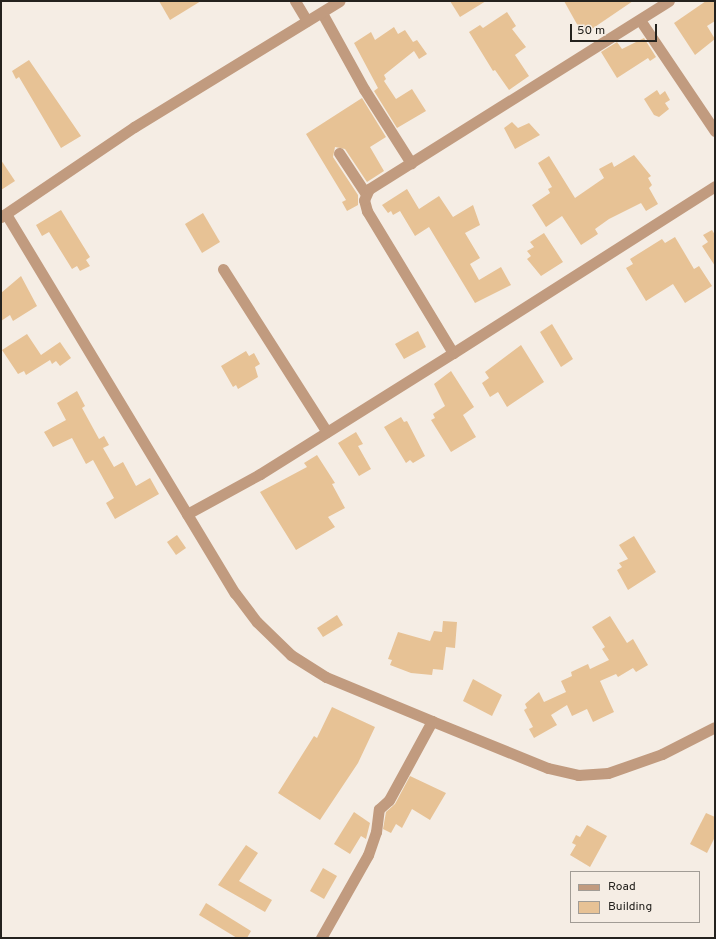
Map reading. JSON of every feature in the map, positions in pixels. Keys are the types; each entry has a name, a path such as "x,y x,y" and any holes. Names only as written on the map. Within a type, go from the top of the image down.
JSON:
{"street":[{"path":"295,1 307,21"},
{"path":"340,1 134,127 4,216 235,593 257,622 291,655 326,677 548,768 578,775 608,773 662,754 715,727"},
{"path":"366,194 411,163 669,1"},
{"path":"322,13 364,89 411,163"},
{"path":"640,20 715,131"},
{"path":"339,153 366,194 367,212 453,353"},
{"path":"187,514 260,474 715,186"},
{"path":"223,269 327,432"},
{"path":"321,938 368,855 376,832 379,809 389,800 432,721"}],"building":[{"path":"159,1 201,1 170,20"},
{"path":"450,1 486,1 460,17"},
{"path":"564,1 633,1 583,35"},
{"path":"706,1 715,1 715,21 707,26 715,39 695,55 674,23"},
{"path":"507,12 516,26 512,29 526,47 515,55 529,76 509,90 495,70 493,71 469,32 480,25 483,28"},
{"path":"394,27 398,34 405,30 413,42 417,40 427,54 419,59 414,51 384,75 386,79 384,81 396,99 412,89 426,111 397,128 374,91 378,88 354,43 371,32 375,40"},
{"path":"644,38 656,57 650,61 648,58 617,78 601,52 617,42 622,49"},
{"path":"29,60 81,136 61,148 19,77 16,79 12,71"},
{"path":"657,90 660,95 665,91 670,100 665,103 669,109 659,117 654,115 644,99"},
{"path":"362,98 386,137 370,147 384,171 367,182 345,149 335,147 333,157 358,195 358,205 347,211 342,202 346,200 306,134"},
{"path":"512,122 518,128 529,123 540,135 515,149 504,128"},
{"path":"634,155 651,176 648,178 652,185 649,188 658,204 646,211 641,203 609,219 595,229 598,234 581,245 562,216 546,227 532,205 550,193 548,189 552,187 538,163 549,156 575,198 604,178 599,169 612,162 614,167"},
{"path":"1,160 15,181 1,190"},
{"path":"407,189 419,209 439,196 453,217 473,205 480,225 465,233 480,258 470,264 479,280 501,267 511,285 475,303 429,227 415,236 400,211 393,215 391,211 388,213 382,205"},
{"path":"61,210 90,257 86,260 90,266 80,271 77,266 72,269 49,232 42,236 36,225"},
{"path":"203,213 220,242 202,253 185,224"},
{"path":"712,230 715,235 715,266 702,246 708,242 703,235"},
{"path":"544,233 563,262 541,276 527,259 531,256 527,251 534,247 530,242"},
{"path":"675,237 694,269 699,266 712,286 685,303 673,284 646,301 626,268 633,264 630,259 662,239 665,243"},
{"path":"21,276 37,306 13,321 10,315 1,321 1,293"},
{"path":"552,324 573,359 561,367 540,332"},
{"path":"418,331 426,347 404,359 395,344"},
{"path":"27,334 41,355 60,342 71,358 60,366 56,361 52,364 50,360 26,375 24,371 18,374 2,350"},
{"path":"521,345 544,382 507,407 498,392 490,397 482,383 489,378 485,372"},
{"path":"246,351 249,356 254,353 260,364 255,367 258,377 238,389 236,385 233,387 221,366"},
{"path":"451,371 474,407 463,415 476,437 451,452 431,420 435,418 433,414 445,406 434,384"},
{"path":"77,391 85,406 82,408 99,439 104,436 109,445 103,448 114,467 123,462 136,486 150,478 159,494 115,519 106,503 114,498 93,460 86,464 72,438 53,447 44,432 66,420 57,403"},
{"path":"401,417 404,422 407,421 425,456 413,463 410,460 406,463 384,427"},
{"path":"356,432 363,444 358,446 371,469 359,476 338,443"},
{"path":"317,455 335,483 332,484 345,508 328,517 335,527 296,550 260,492 307,467 304,463"},
{"path":"177,535 186,548 176,555 167,542"},
{"path":"634,536 656,572 628,590 617,570 622,567 619,563 628,559 619,545"},
{"path":"337,615 343,625 323,637 317,628"},
{"path":"610,616 627,643 633,639 648,665 636,672 633,668 618,677 616,674 600,681 614,712 593,722 587,709 572,716 567,705 551,715 557,725 534,738 529,729 533,727 524,710 527,708 525,704 539,692 544,702 566,692 561,681 572,676 571,672 588,664 590,669 609,660 602,649 605,647 592,627"},
{"path":"443,621 457,622 455,648 446,647 443,670 433,669 432,675 411,673 390,665 392,660 388,659 398,632 430,641 434,631 442,632"},
{"path":"473,679 502,695 492,716 463,701"},
{"path":"332,707 375,727 358,763 320,820 278,793 314,736 317,738"},
{"path":"410,776 446,793 430,820 412,809 402,828 396,824 391,833 383,829 386,812 395,804"},
{"path":"354,812 370,823 366,839 361,836 350,854 334,844"},
{"path":"706,813 715,817 715,837 707,853 690,844"},
{"path":"587,825 607,836 590,867 570,855 576,845 572,843 576,835 580,837"},
{"path":"246,845 258,853 239,881 272,900 265,912 218,885"},
{"path":"323,868 337,876 324,899 310,891"},
{"path":"206,903 251,931 247,938 237,938 199,915"}]}
